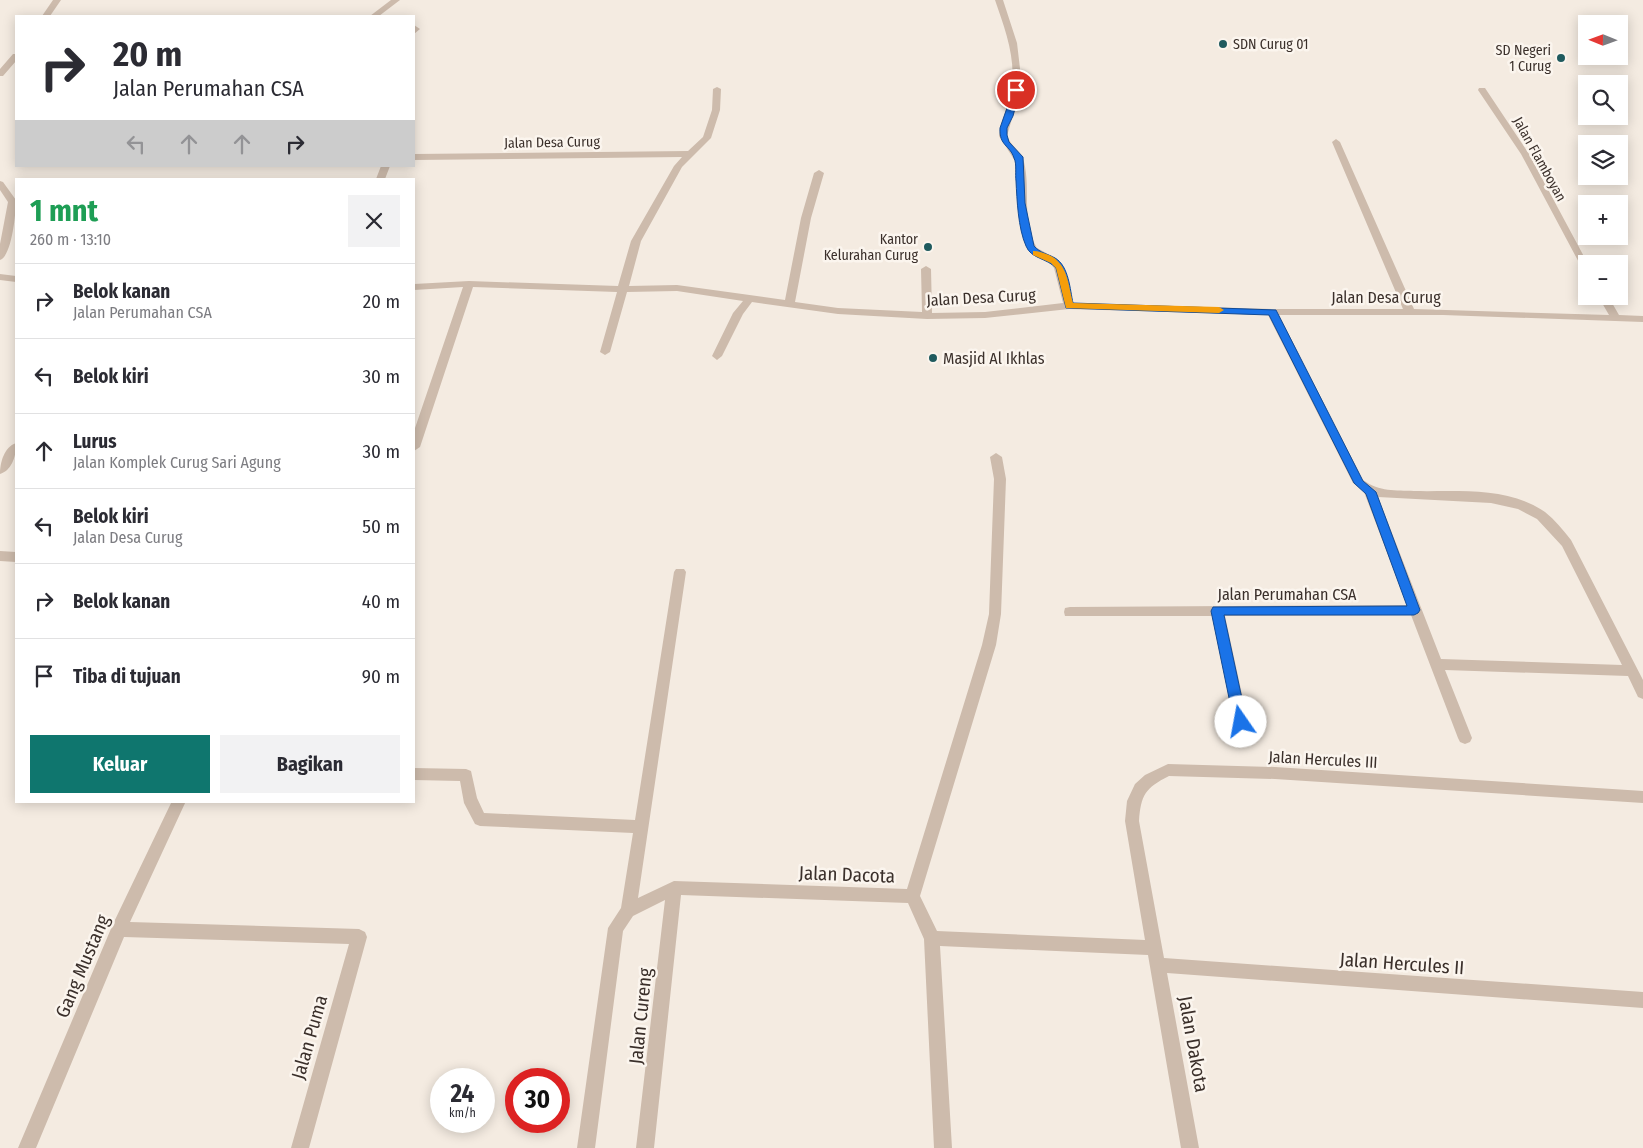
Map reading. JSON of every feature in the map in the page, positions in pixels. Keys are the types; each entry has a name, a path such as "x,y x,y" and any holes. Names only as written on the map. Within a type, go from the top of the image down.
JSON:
{"street":[{"path":"47,15 57,0"},
{"path":"375,15 396,0"},
{"path":"999,0 1013,43 1017,74 1016,90 1003,135 1018,157 1021,203 1030,246 1035,253 1054,261 1060,268 1069,306"},
{"path":"0,74 15,57"},
{"path":"605,352 636,242 678,166 707,138 716,110 717,89"},
{"name":"Jalan Flamboyan","path":"1482,90 1526,155 1578,255"},
{"path":"1336,142 1410,312"},
{"name":"Jalan Desa Curug","path":"415,157 690,154"},
{"path":"789,305 806,218 819,174"},
{"path":"0,184 15,202 8,238 0,257"},
{"path":"926,269 927,316"},
{"path":"0,277 15,279"},
{"path":"415,444 469,284"},
{"name":"Jalan Desa Curug","path":"415,287 469,284 622,289 677,288 789,305 927,316 985,315 1069,306 1272,312 1410,312 1643,319"},
{"path":"717,356 730,326 750,298"},
{"path":"1608,305 1616,318"},
{"path":"1272,312 1359,483 1370,492 1465,738"},
{"path":"0,470 15,448"},
{"path":"912,896 989,644 995,605 1000,480 996,457"},
{"path":"1370,492 1390,495 1490,498 1515,504 1536,513 1553,526 1567,543 1643,693"},
{"path":"0,556 15,557"},
{"path":"628,911 680,572"},
{"name":"Jalan Perumahan CSA","path":"1070,612 1414,610"},
{"path":"1217,611 1241,722"},
{"path":"1438,664 1632,671"},
{"name":"Jalan Hercules III","path":"1155,948 1132,821 1133,800 1138,790 1168,770 1276,773 1643,797"},
{"path":"415,774 466,775 468,795 473,810 480,819 640,827"},
{"name":"Gang Mustang","path":"27,1148 119,929 178,803"},
{"path":"628,911 674,888"},
{"name":"Jalan Dacota","path":"674,888 912,896 932,938 944,1148"},
{"name":"Jalan Cureng","path":"645,1148 674,888"},
{"name":"Jalan Cureng","path":"586,1148 616,928 628,911"},
{"name":"Jalan Puma","path":"119,929 359,937 300,1148"},
{"path":"932,938 1155,948"},
{"name":"Jalan Dakota","path":"1155,948 1190,1148"},
{"name":"Jalan Hercules II","path":"1159,965 1643,1000"}],"slow traffic":[{"path":"1036,253 1054,261 1060,268 1069,306 1219,310"}],"place":[{"name":"SDN Curug 01","path":"1223,44"},
{"name":"SD Negeri 1 Curug","path":"1561,58"},
{"name":"Kantor Kelurahan Curug","path":"928,247"},
{"name":"Masjid Al Ikhlas","path":"933,358"}],"route":[{"path":"1016,90 1003,135 1018,157 1021,203 1030,246 1035,253 1054,261 1060,268 1069,306 1272,312 1359,483 1370,492 1414,610 1217,611 1241,722"}]}
